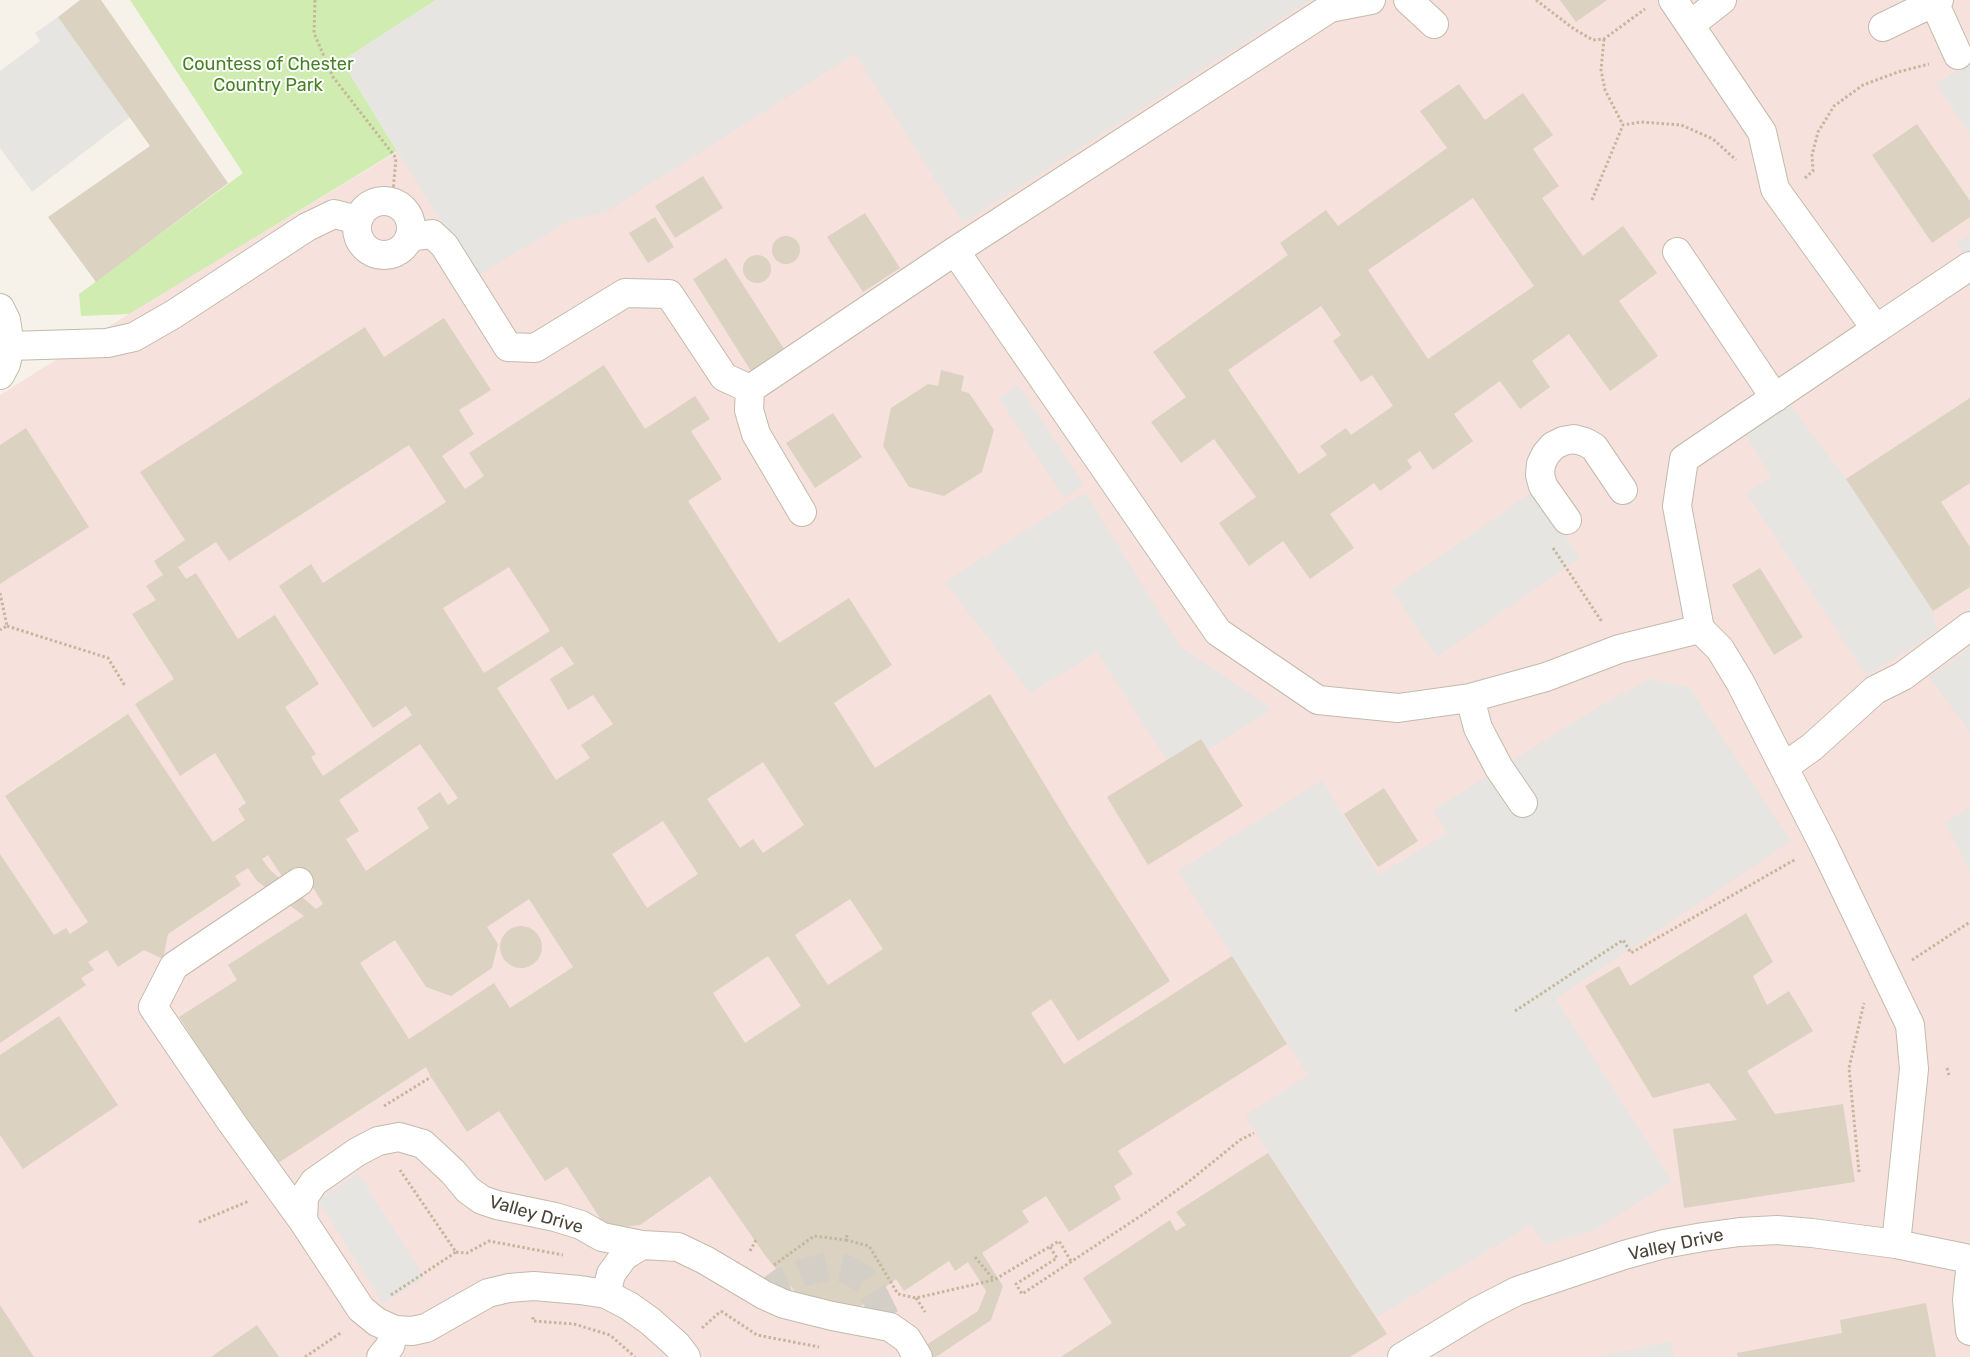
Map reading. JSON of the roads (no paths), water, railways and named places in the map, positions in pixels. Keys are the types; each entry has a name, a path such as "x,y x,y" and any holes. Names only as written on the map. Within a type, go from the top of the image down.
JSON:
{"street":[{"path":"750,389 955,251 1330,8 1371,0"},
{"path":"1408,0 1434,24"},
{"path":"1690,25 1722,0"},
{"path":"1883,27 1937,1 1958,56"},
{"path":"1662,3 1690,25 1762,132 1774,189 1876,329"},
{"path":"386,200 404,209 410,217 412,228 410,237 398,251 383,255 375,253 361,241 358,232 358,220 370,205 386,200"},
{"path":"10,346 107,343 134,337 174,314 307,227 334,214 358,220"},
{"path":"410,237 432,234 444,245 508,348 535,348 625,293 668,294 724,377 750,389"},
{"path":"955,251 1218,632 1318,700 1398,708 1470,698 1546,676 1619,649 1700,630"},
{"path":"1677,252 1775,398"},
{"path":"1896,1244 1914,1069 1910,1025 1823,844 1740,682 1720,649 1700,630 1676,506 1684,459 1970,266"},
{"path":"0,308 6,320 10,346 6,364 0,375"},
{"path":"750,389 749,410 756,434 802,512"},
{"path":"1568,520 1543,486 1540,475 1541,464 1546,454 1553,446 1563,440 1574,439 1589,445 1601,456 1623,490"},
{"path":"1784,767 1812,747 1875,690 1903,676 1970,626"},
{"path":"1470,698 1478,728 1486,744 1499,768 1523,803"},
{"path":"299,882 174,966 153,1007 232,1123 303,1221 361,1309 377,1322 396,1330 412,1331 426,1328 488,1293 509,1288 534,1286 606,1294 629,1306 650,1321 677,1345 686,1357"},
{"name":"Valley Drive","path":"303,1221 304,1197 314,1182 357,1152 378,1141 399,1137 423,1144 453,1172 468,1190 482,1200 581,1225 602,1237 642,1245 678,1248 704,1260 764,1295 784,1304 832,1316 890,1326 908,1339 918,1357"},
{"name":"Valley Drive","path":"1402,1357 1478,1311 1517,1291 1624,1255 1664,1244 1740,1232 1777,1230 1852,1237 1896,1244 1970,1260"},
{"path":"606,1294 611,1274 624,1256 642,1245"},
{"path":"1970,1271 1967,1300 1970,1331"},
{"path":"381,1357 390,1346 396,1330"}],"tunnel":[{"path":"764,1295 783,1281 805,1272 830,1266 846,1269 864,1279 875,1296 890,1327"}],"park label":[{"name":"Countess of Chester Country Park","path":"268,75"}]}
